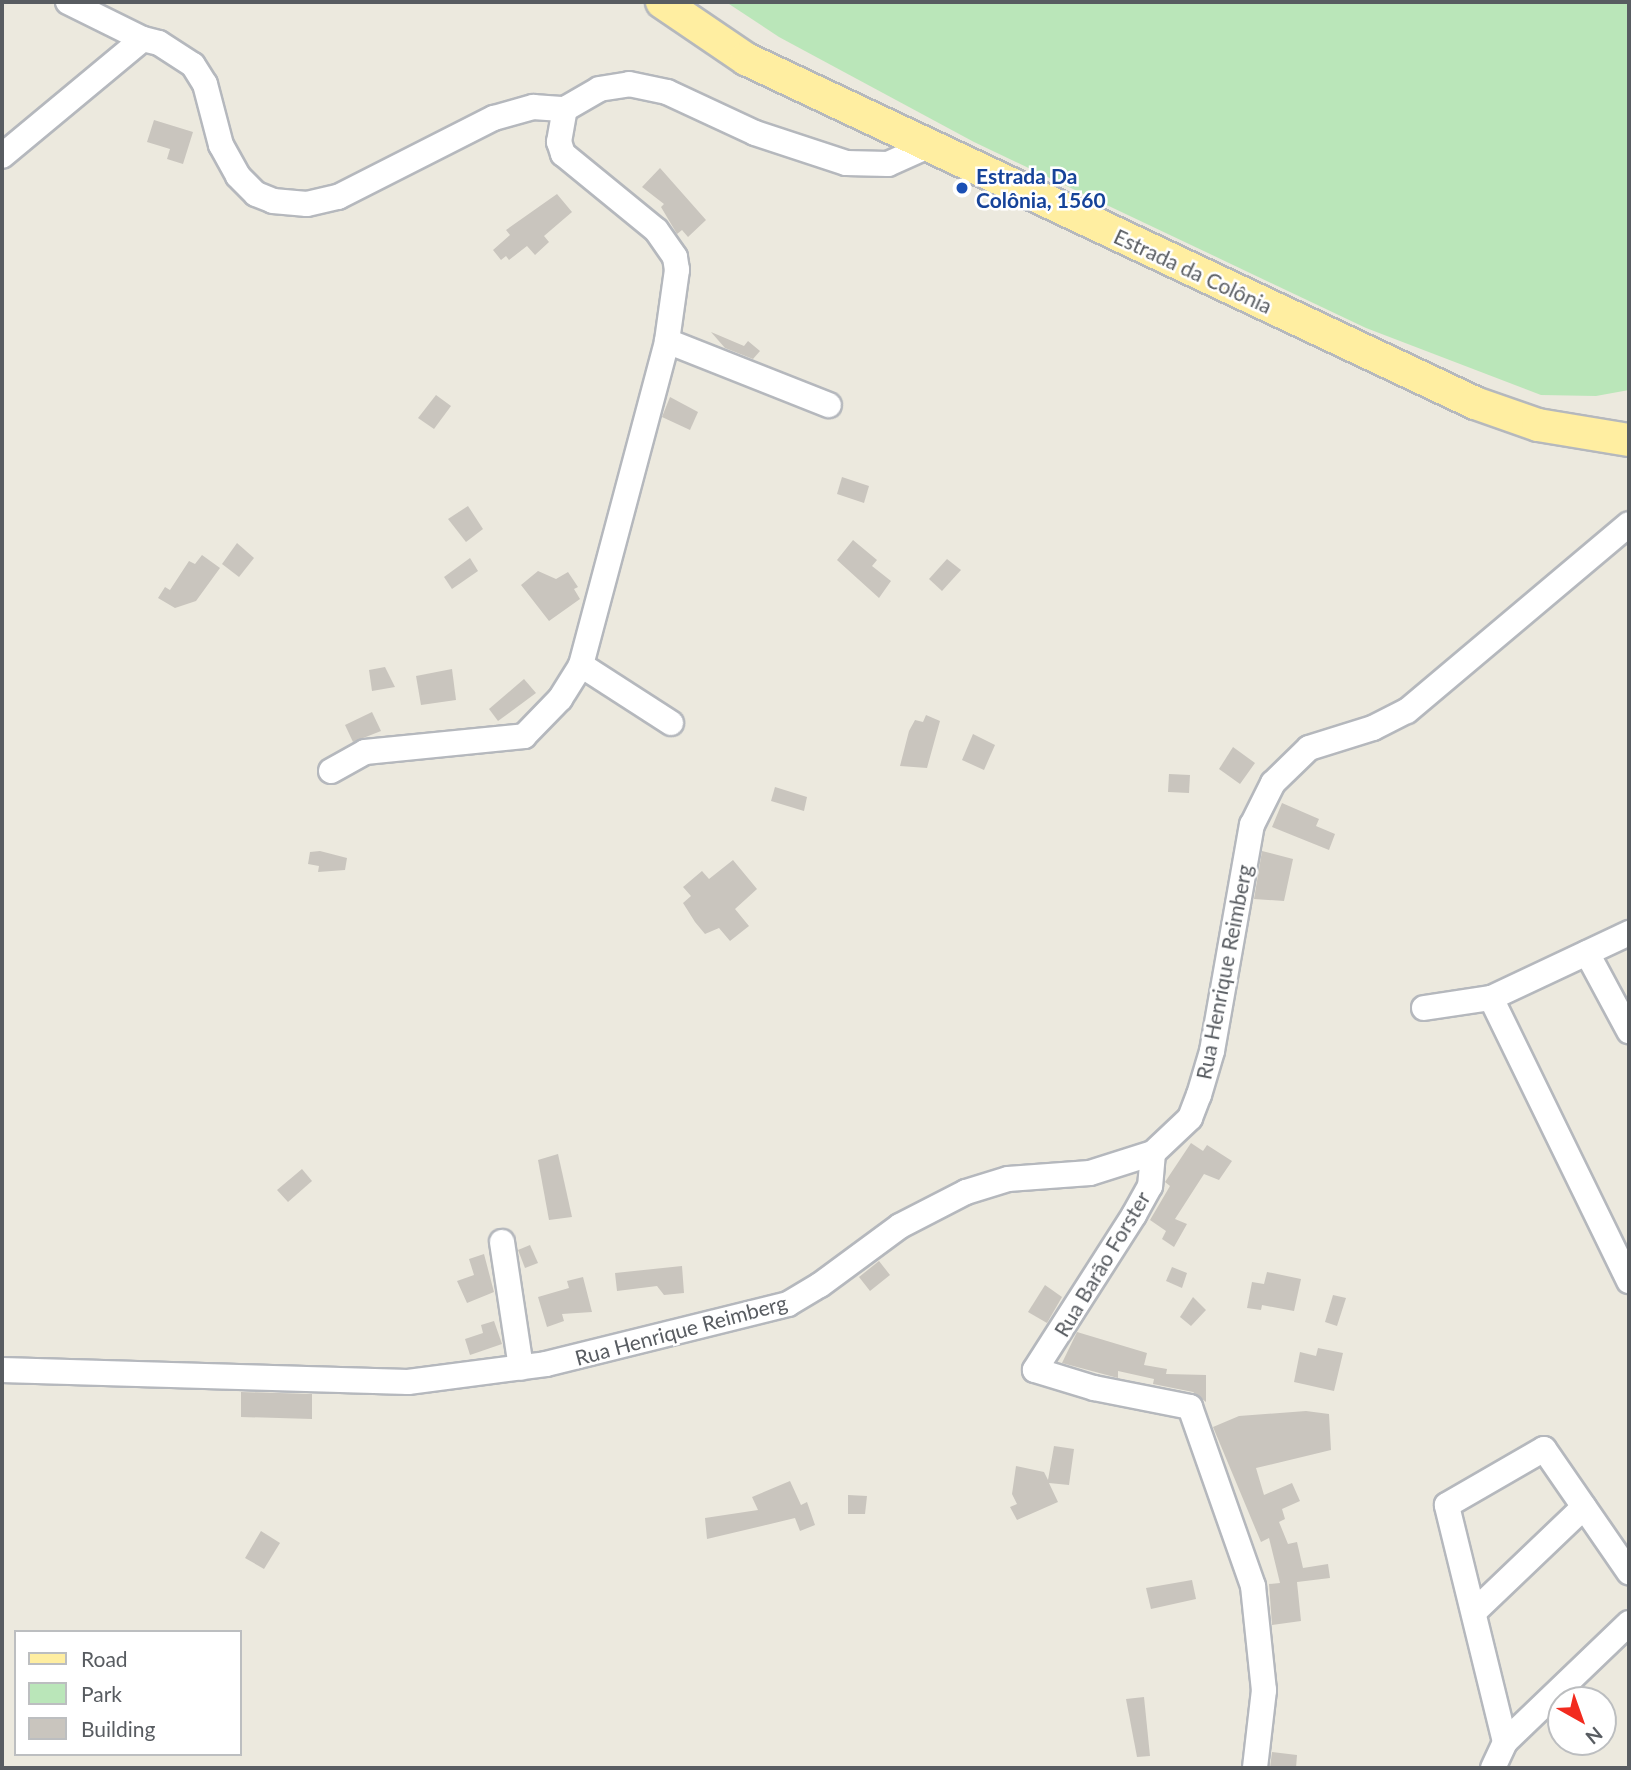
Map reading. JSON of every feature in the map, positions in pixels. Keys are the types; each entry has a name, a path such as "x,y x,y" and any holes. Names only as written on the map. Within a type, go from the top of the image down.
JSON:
{"main road":[{"name":"Estrada da Colônia","path":"662,2 746,59 1475,403 1538,425 1629,440"}],"street":[{"path":"68,2 159,43 194,65 205,84 221,145 238,176 256,194 274,201 306,204 338,197 494,118 534,107 565,109 599,89 629,84 667,92 755,133 846,163 888,164 928,146"},
{"path":"2,156 143,38"},
{"path":"331,771 365,752 524,736 548,714 580,665 667,341 677,284 675,257 639,215 571,165 559,142 565,109"},
{"path":"667,341 829,405"},
{"name":"Rua Henrique Reimberg","path":"2,1370 370,1383 438,1380 521,1368 635,1345 788,1304 820,1285 900,1226 966,1192 1008,1180 1101,1171 1153,1153 1189,1118 1199,1095 1212,1051 1252,825 1273,783 1309,748 1373,728 1407,711 1629,524"},
{"path":"580,665 671,723"},
{"path":"1424,1008 1491,998 1629,933"},
{"path":"1587,953 1629,1031"},
{"path":"1491,998 1629,1281"},
{"name":"Rua Barão Forster","path":"1153,1153 1150,1186 1035,1370 1094,1388 1191,1407 1252,1586 1264,1690 1255,1768"},
{"path":"502,1242 521,1368"},
{"path":"1505,1742 1447,1505 1544,1449 1629,1572"},
{"path":"1474,1612 1584,1507"},
{"path":"1493,1768 1505,1742 1629,1623"}],"green space":[{"path":"726,2 1629,2 1629,390 1596,396 1541,395 1366,328 974,142 779,37"}],"building":[{"path":"154,120 193,132 183,164 167,159 170,149 147,142"},
{"path":"660,168 706,220 688,237 682,230 677,234 661,207 664,204 642,187"},
{"path":"557,194 572,212 544,236 549,242 535,255 527,246 509,260 506,256 501,260 493,250 510,235 506,230"},
{"path":"711,332 744,346 748,341 760,351 753,359 725,348"},
{"path":"436,395 451,406 434,429 418,418"},
{"path":"670,397 698,412 690,430 662,417"},
{"path":"842,477 869,486 864,503 837,494"},
{"path":"468,506 483,529 466,542 448,519"},
{"path":"853,540 877,560 872,566 891,581 879,598 837,560"},
{"path":"237,543 254,558 239,577 222,564"},
{"path":"202,555 220,568 196,601 175,608 158,598 165,587 170,590 189,561 195,564"},
{"path":"470,558 478,571 452,589 444,577"},
{"path":"947,559 961,570 942,591 929,579"},
{"path":"538,571 556,579 568,572 578,587 574,589 580,599 549,621 521,585"},
{"path":"385,667 395,687 372,691 369,670"},
{"path":"452,669 456,700 421,705 416,676"},
{"path":"524,679 536,693 498,721 489,709"},
{"path":"372,712 381,731 353,742 345,725"},
{"path":"926,715 940,721 927,768 900,766 909,731 915,720 923,722"},
{"path":"973,734 995,745 984,770 962,760"},
{"path":"1233,747 1255,763 1240,784 1219,769"},
{"path":"1169,774 1190,775 1189,793 1168,792"},
{"path":"775,787 807,797 804,811 771,801"},
{"path":"1282,803 1319,819 1316,826 1335,834 1329,850 1272,827"},
{"path":"320,851 347,858 345,870 318,872 319,866 308,864 310,852"},
{"path":"1262,851 1293,859 1284,901 1254,899"},
{"path":"733,860 757,889 735,909 749,926 730,941 719,928 705,934 683,903 691,896 683,887 702,871 709,879"},
{"path":"1191,1143 1203,1151 1207,1145 1232,1161 1219,1180 1204,1174 1175,1219 1187,1224 1174,1247 1162,1239 1166,1231 1150,1220 1170,1186 1165,1182"},
{"path":"558,1154 572,1217 549,1220 538,1160"},
{"path":"302,1169 312,1181 288,1202 277,1190"},
{"path":"530,1245 538,1263 525,1268 518,1250"},
{"path":"484,1254 494,1292 467,1303 457,1281 474,1275 469,1259"},
{"path":"879,1261 890,1275 870,1291 859,1277"},
{"path":"682,1266 684,1293 664,1295 657,1286 617,1291 615,1273"},
{"path":"1172,1267 1187,1273 1182,1288 1166,1281"},
{"path":"1267,1272 1301,1279 1294,1311 1262,1305 1261,1310 1247,1308 1252,1282 1264,1284"},
{"path":"583,1277 592,1312 562,1314 564,1321 547,1327 538,1297 569,1288 567,1281"},
{"path":"1045,1285 1062,1297 1047,1323 1028,1312"},
{"path":"1333,1295 1346,1298 1337,1326 1325,1322"},
{"path":"1193,1297 1206,1310 1191,1326 1180,1317"},
{"path":"494,1321 502,1344 470,1355 465,1339 483,1333 481,1325"},
{"path":"1077,1332 1147,1353 1144,1365 1167,1369 1166,1374 1206,1375 1206,1402 1193,1392 1153,1384 1154,1379 1118,1371 1118,1378 1062,1363"},
{"path":"1318,1348 1343,1353 1334,1391 1294,1382 1300,1352 1316,1356"},
{"path":"241,1392 312,1394 312,1419 241,1417"},
{"path":"1306,1411 1329,1414 1331,1450 1256,1468 1264,1495 1292,1483 1300,1501 1282,1509 1285,1519 1279,1522 1288,1544 1297,1542 1303,1568 1328,1564 1330,1578 1297,1582 1301,1621 1272,1625 1269,1584 1280,1583 1269,1538 1261,1542 1213,1427 1239,1416"},
{"path":"1054,1446 1074,1449 1069,1485 1049,1483 1058,1502 1017,1520 1010,1507 1017,1504 1012,1494 1016,1466 1044,1472 1048,1480"},
{"path":"790,1481 801,1505 807,1502 815,1525 800,1531 795,1518 707,1539 705,1518 758,1510 752,1497"},
{"path":"848,1495 867,1496 865,1514 848,1514"},
{"path":"261,1531 280,1543 264,1569 245,1558"},
{"path":"1192,1580 1196,1599 1151,1609 1146,1588"},
{"path":"1144,1697 1150,1756 1137,1757 1126,1699"},
{"path":"1272,1752 1297,1755 1296,1768 1270,1768"}],"place":[{"name":"Estrada Da Colônia, 1560","path":"962,188"}]}
